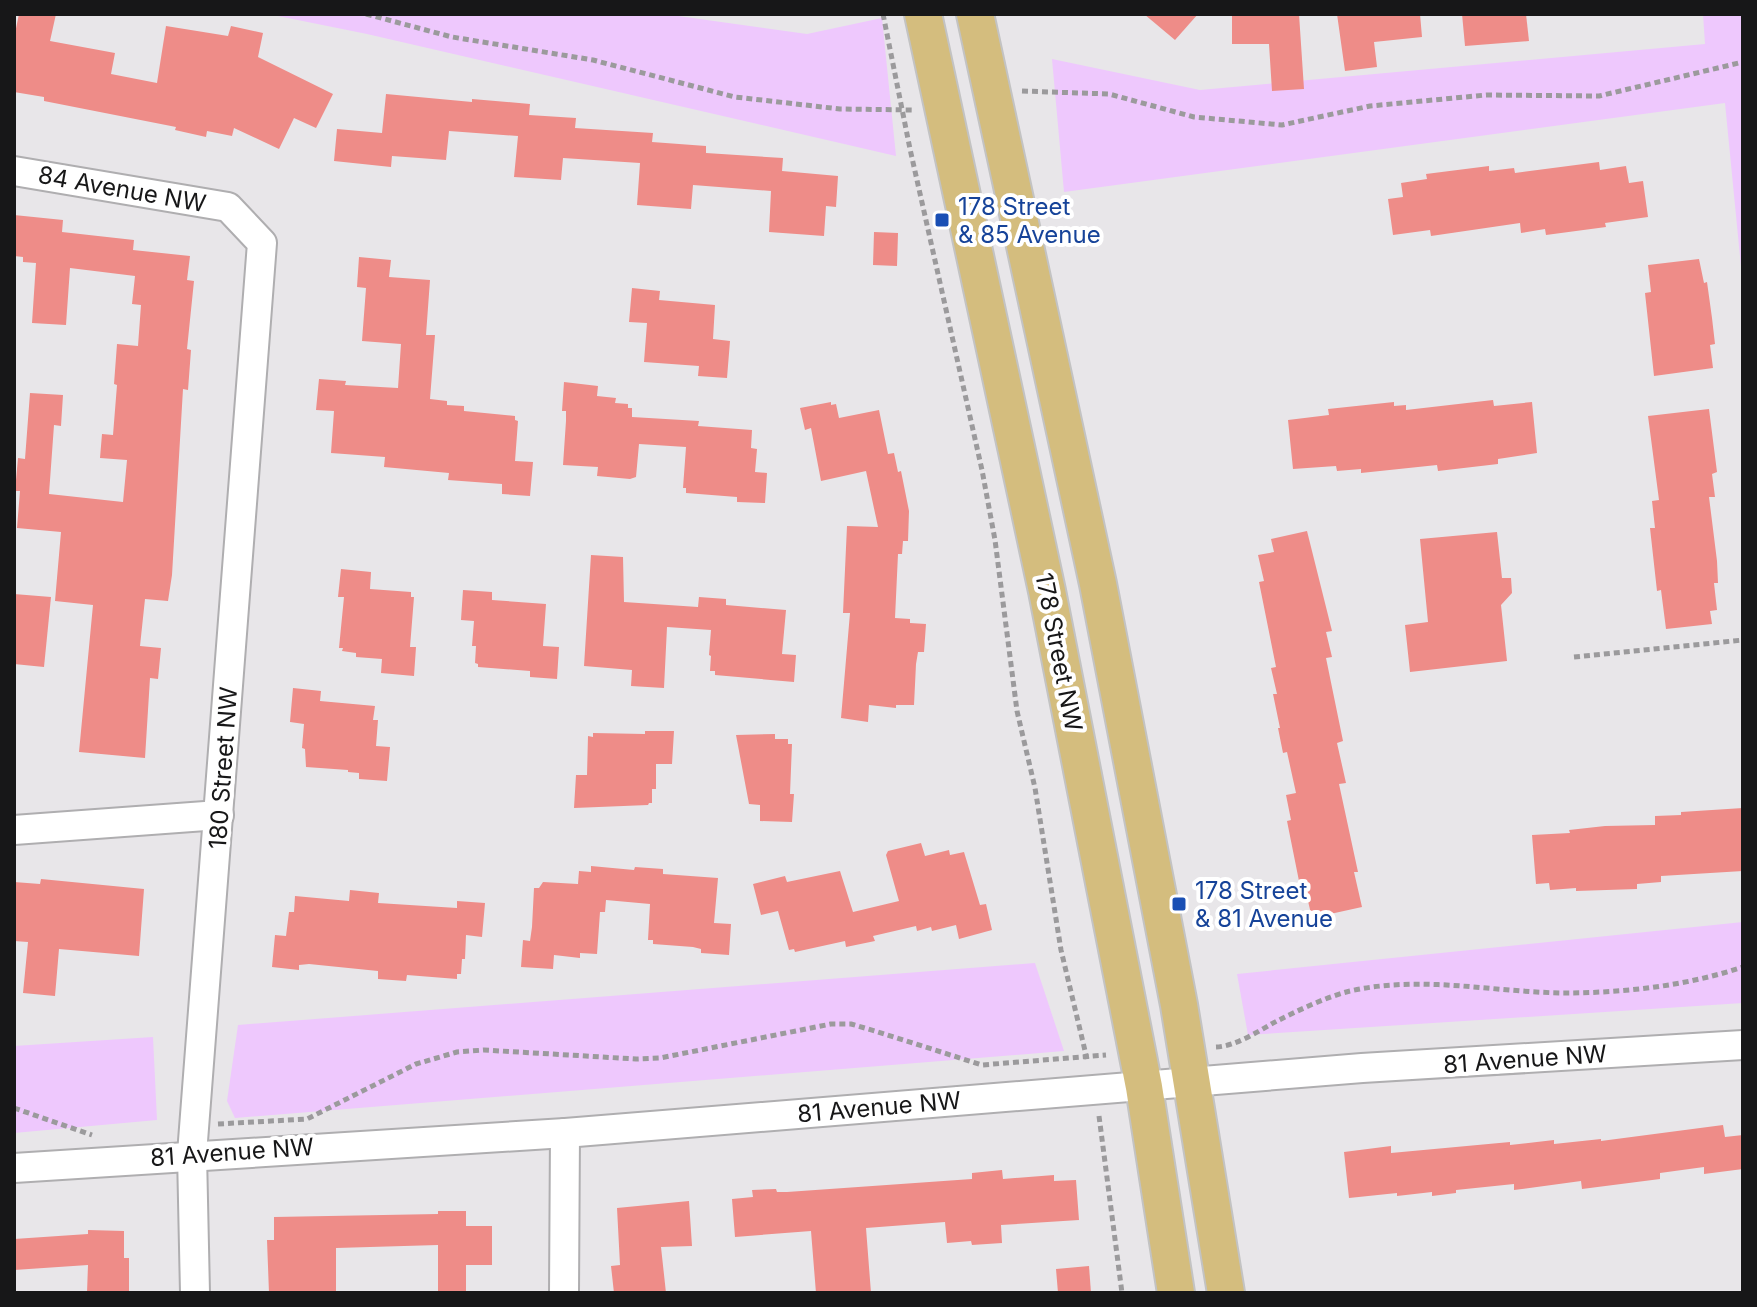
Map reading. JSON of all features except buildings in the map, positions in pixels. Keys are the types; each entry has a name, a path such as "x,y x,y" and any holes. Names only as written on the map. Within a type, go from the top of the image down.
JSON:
{"main road":[{"name":"178 Street NW","path":"923,14 1047,591 1144,1087 1176,1293"},
{"path":"975,14 1098,584 1186,1047 1226,1293"}],"street":[{"name":"84 Avenue NW","path":"14,171 228,207 262,243"},
{"name":"180 Street NW","path":"195,1293 192,1154 262,243"},
{"path":"14,830 219,815"},
{"name":"81 Avenue NW","path":"14,1168 192,1154 565,1133 1362,1068 1743,1045"},
{"path":"564,1293 565,1133"}],"path":[{"path":"366,14 452,37 593,60 735,97 840,109 917,110 942,105"},
{"path":"883,14 977,443 995,540 1017,711 1035,788 1061,950 1097,1090 1122,1293"},
{"path":"992,96 1027,90 1109,94 1194,117 1282,125 1370,106 1486,95 1599,96 1743,62"},
{"path":"1574,657 1743,640"},
{"path":"1186,1047 1227,1047 1287,1015 1347,992 1392,984 1431,983 1575,992 1663,986 1709,978 1743,967"},
{"path":"195,1125 307,1119 416,1064 457,1052 484,1050 660,1058 831,1024 851,1024 982,1065 1136,1051"},
{"path":"14,1108 91,1135 106,1133"}],"shaded area":[{"path":"268,14 664,14 807,34 882,18 896,156 367,34"},
{"path":"1703,14 1743,14 1743,287 1725,103 1064,192 1052,59 1200,90 1705,44"},
{"path":"1743,922 1743,1003 1248,1035 1237,974"},
{"path":"1035,963 1064,1051 235,1118 227,1101 238,1025"},
{"path":"153,1037 157,1120 14,1133 14,1046"}],"place":[{"name":"178 Street & 85 Avenue","path":"942,220"},
{"name":"178 Street & 81 Avenue","path":"1179,904"}]}
